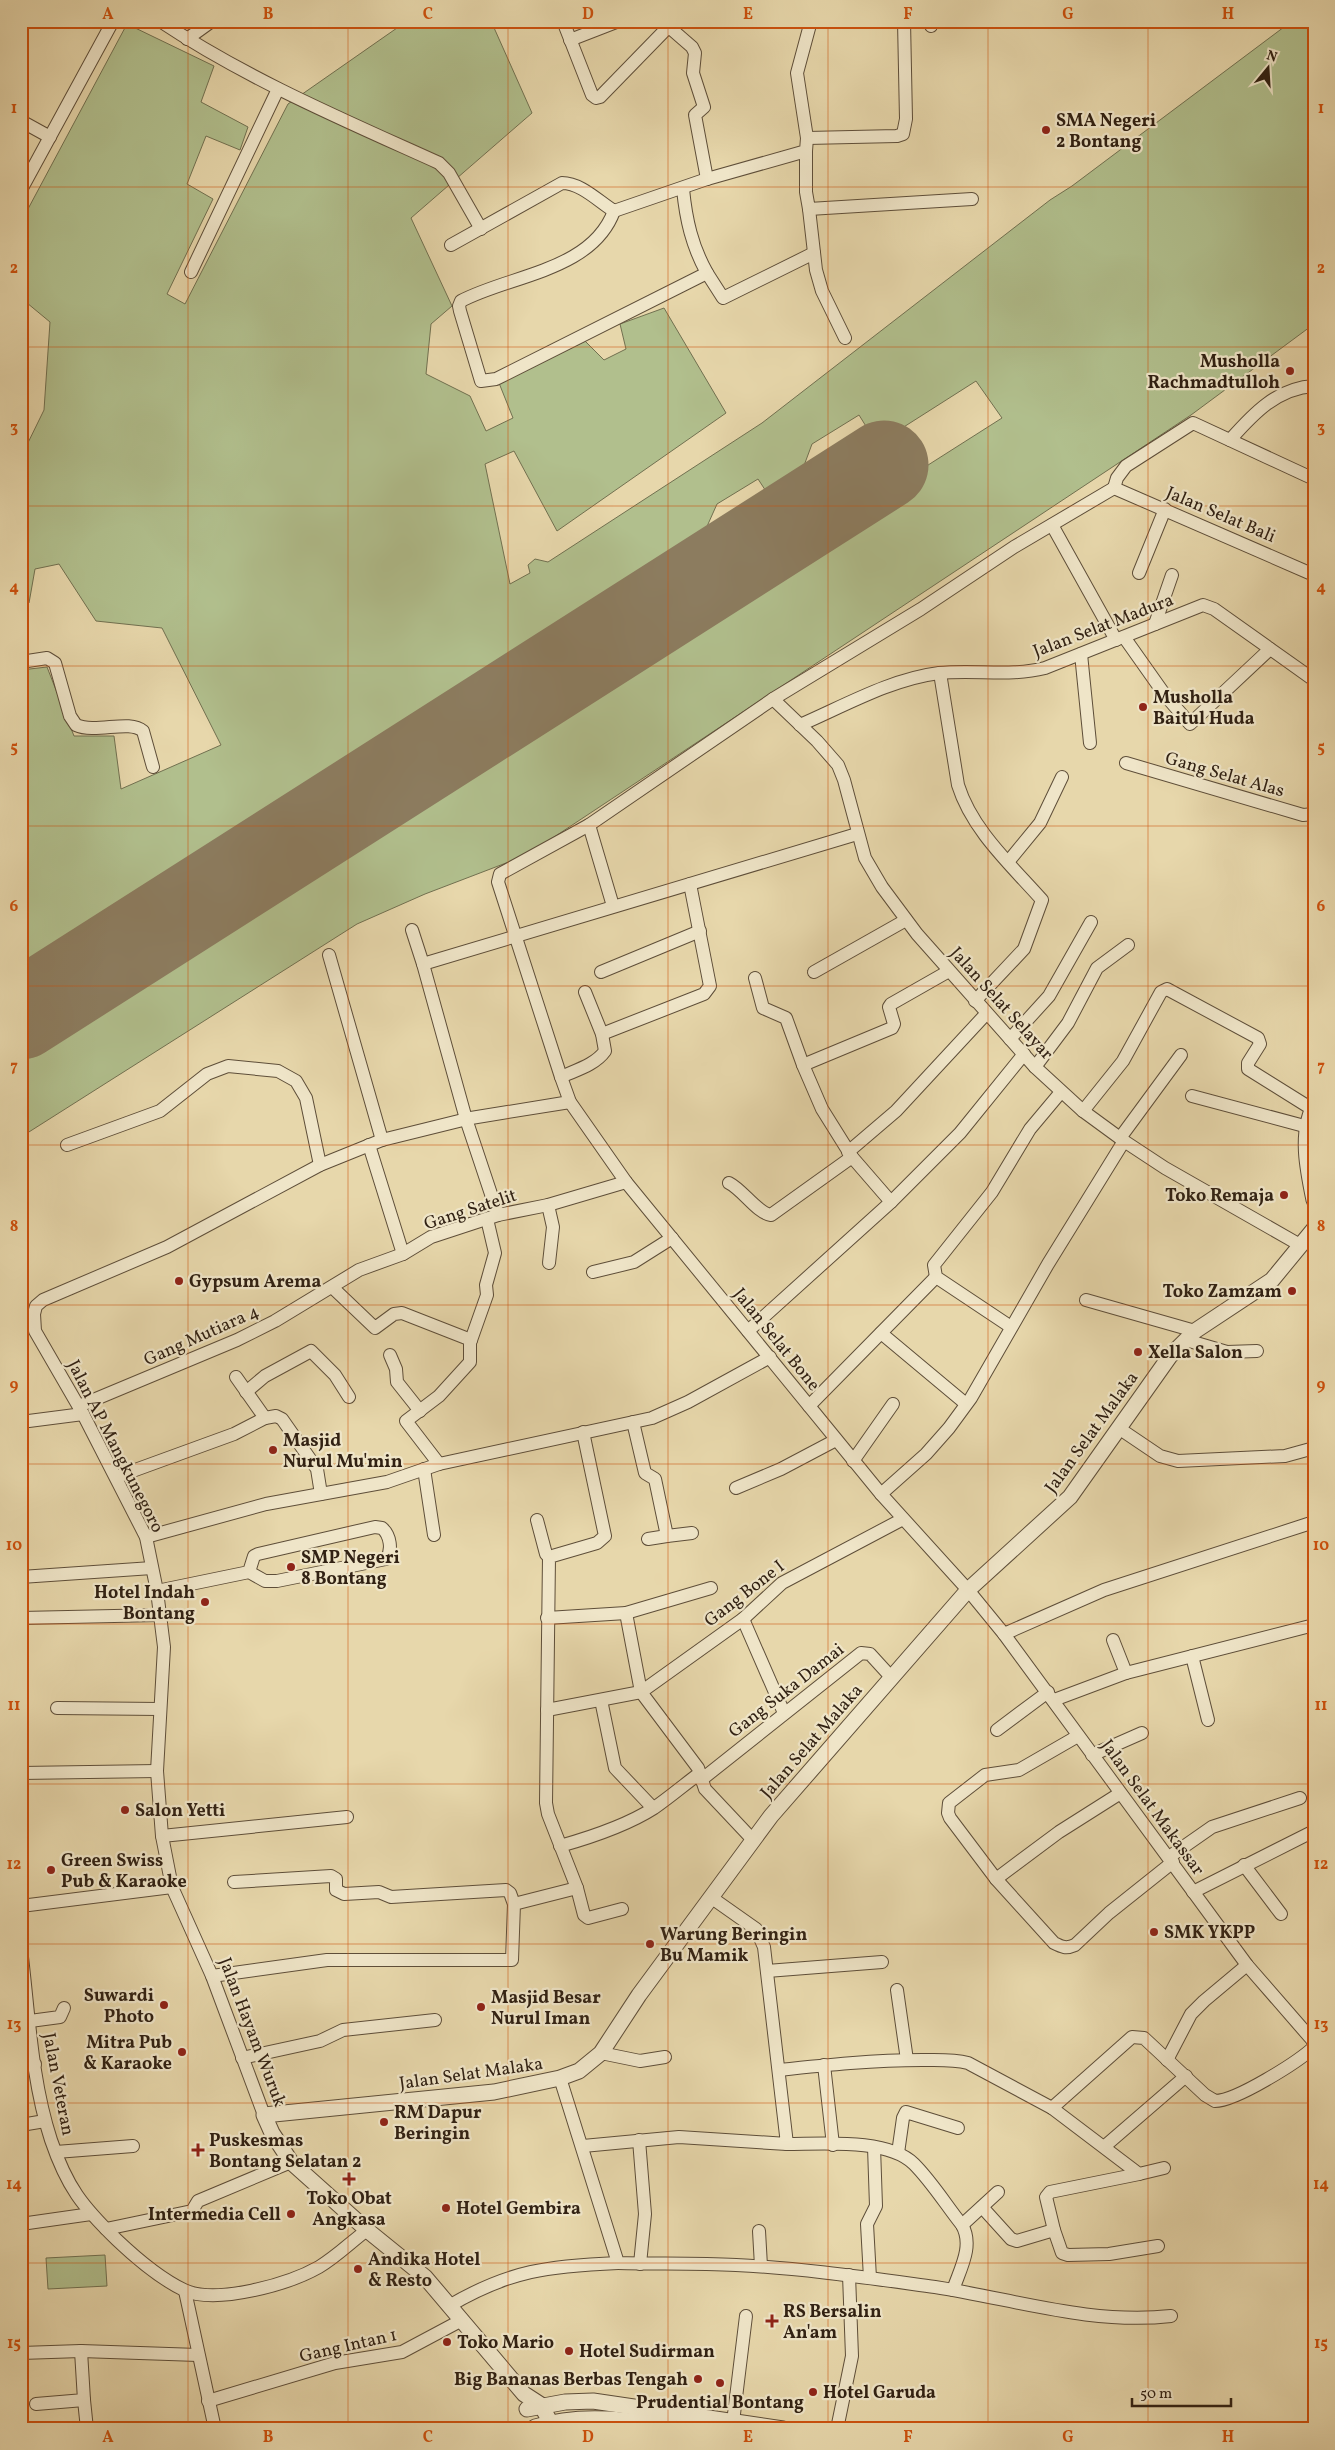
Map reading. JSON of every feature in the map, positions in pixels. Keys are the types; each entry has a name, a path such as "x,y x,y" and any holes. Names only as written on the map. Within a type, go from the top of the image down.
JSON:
{"street":[{"path":"21,190 113,21"},
{"path":"160,21 187,39 278,89 439,163 449,173 481,229"},
{"path":"187,39 212,21"},
{"path":"563,21 592,95 598,98 672,24 692,48 695,60 695,79 704,107 695,115 707,178"},
{"path":"570,40 619,21"},
{"path":"811,21 797,74 807,138 806,192 816,270 822,291 845,338"},
{"path":"807,138 897,136 903,134 906,127 904,21"},
{"path":"191,272 278,89"},
{"path":"21,120 50,137"},
{"path":"707,273 496,379 481,381 459,306 461,301 530,276 570,257 595,242 604,233 614,211 683,189 707,178 806,151"},
{"path":"450,245 562,183 570,183 580,188 614,211"},
{"path":"683,189 692,241 707,273 723,298 814,253"},
{"path":"809,209 972,199"},
{"path":"1230,440 1267,403 1295,389 1314,386"},
{"path":"67,1145 160,1111 207,1074 228,1066 278,1071 296,1081 306,1098 320,1165 382,1140 466,1119 570,1102 560,1077 498,882 498,876 589,825 773,699 1114,488 1117,478 1126,466 1193,423 1314,479"},
{"name":"Jalan Selat Bali","path":"1114,488 1314,574"},
{"path":"1139,573 1165,509"},
{"path":"1052,525 1120,639 1169,701 1190,724 1270,648"},
{"path":"1155,624 1172,575"},
{"name":"Jalan Selat Madura","path":"800,725 899,683 940,673 1027,672 1045,668 1197,607 1209,607 1314,680"},
{"path":"1081,654 1090,743"},
{"path":"21,662 47,658 55,663 70,716 76,725 95,729 133,726 141,728 153,767"},
{"path":"940,673 958,785 962,798 974,821 1042,900 1024,949 975,1001"},
{"name":"Jalan Selat Selayar","path":"773,699 838,765 844,780 865,858 882,887 906,920 949,971 1036,1067 1083,1111 1165,1168 1300,1245"},
{"name":"Gang Selat Alas","path":"1126,763 1303,815 1314,814"},
{"path":"1008,862 1040,823 1062,778"},
{"path":"589,825 612,906"},
{"path":"423,964 857,834"},
{"path":"602,1034 671,1008 707,991 711,982 690,884"},
{"path":"814,972 906,920"},
{"path":"1010,1039 1049,996 1091,922"},
{"path":"412,930 493,1217 494,1262 486,1285 488,1295 471,1340 470,1362 439,1396 406,1420 406,1424 439,1464"},
{"path":"601,972 700,931"},
{"path":"1036,1067 1068,1023 1097,968 1128,945"},
{"path":"330,955 382,1140"},
{"path":"803,1065 892,1028 894,1024 889,1007 890,1004 949,971"},
{"path":"755,978 761,1006 786,1018 822,1109 850,1154 891,1202"},
{"path":"1083,1111 1123,1061 1162,992 1167,989 1258,1038 1260,1044 1248,1063 1248,1068 1313,1108 1308,1127 1308,1173 1314,1200"},
{"path":"560,1077 600,1058 605,1051 602,1034 585,992"},
{"path":"729,1183 740,1189 765,1214 771,1215 850,1154 896,1111 986,1014"},
{"path":"748,1330 844,1247 960,1133 1024,1054"},
{"path":"881,1494 926,1454 950,1428 1122,1139 1181,1055"},
{"path":"809,1406 936,1277 935,1261 992,1192 1030,1129 1061,1092"},
{"path":"1192,1096 1308,1127"},
{"name":"Jalan Selat Bone","path":"570,1102 626,1182 853,1461 968,1590"},
{"path":"369,1144 403,1254"},
{"name":"Jalan AP Mangkunegoro","path":"172,1887 162,1836 157,1771 164,1647 158,1592 146,1537 81,1410 35,1331 36,1306 43,1300 199,1232 320,1165"},
{"name":"Gang Satelit","path":"332,1287 359,1270 403,1254 431,1237 493,1217 626,1182"},
{"path":"548,1204 553,1227 549,1263"},
{"name":"Jalan Selat Malaka","path":"264,2115 494,2092 560,2078 579,2071 602,2052 639,1995 753,1840 891,1677 968,1590 1070,1497 1170,1356 1190,1335 1272,1280 1314,1229"},
{"path":"593,1272 634,1262 672,1238"},
{"path":"936,1277 1011,1327"},
{"path":"332,1287 375,1328 394,1314 402,1313 471,1340"},
{"name":"Gang Mutiara 4","path":"21,1422 81,1410 275,1322 332,1287"},
{"path":"1086,1300 1190,1335 1227,1352 1257,1351"},
{"path":"881,1333 966,1404"},
{"path":"246,1392 265,1376 311,1351 335,1375 349,1397"},
{"path":"390,1355 396,1369 397,1382 400,1388 420,1411"},
{"path":"146,1537 266,1504 396,1480 439,1464 633,1422 677,1408 770,1357"},
{"path":"236,1377 265,1418"},
{"path":"853,1461 893,1404"},
{"path":"116,1477 234,1434 265,1418 276,1416 282,1419 317,1469 321,1494"},
{"path":"633,1422 644,1473 655,1479 667,1536"},
{"path":"1120,1429 1160,1456 1178,1461 1285,1456 1314,1448"},
{"path":"549,1557 598,1543 604,1536 583,1432"},
{"path":"736,1488 780,1469 836,1440"},
{"path":"424,1469 434,1535"},
{"name":"Gang Bone I","path":"641,1692 743,1619 782,1583 903,1519"},
{"path":"537,1520 546,1554 549,1557 546,1803 587,1917 622,1909"},
{"path":"1004,1634 1104,1590 1314,1522"},
{"path":"158,1592 249,1572 265,1581 277,1581 386,1559 390,1555 387,1532 382,1528 375,1527 258,1554 254,1556 249,1572"},
{"path":"648,1539 692,1533"},
{"path":"21,1577 152,1568"},
{"path":"547,1618 626,1613 711,1588"},
{"name":"Jalan Selat Makassar","path":"968,1590 1051,1696 1119,1794 1171,1860 1247,1966 1314,2042"},
{"path":"626,1613 641,1692 701,1776 706,1788 753,1840"},
{"path":"21,1618 161,1615"},
{"path":"743,1619 784,1713"},
{"path":"997,1730 1051,1696 1126,1673 1314,1625"},
{"path":"1112,1640 1126,1673"},
{"name":"Gang Suka Damai","path":"560,1846 604,1832 653,1808 701,1776 861,1653 870,1654 891,1677"},
{"path":"1192,1656 1208,1720"},
{"path":"548,1710 641,1692"},
{"path":"601,1700 615,1768 653,1808"},
{"path":"57,1708 160,1709"},
{"path":"1092,1755 1142,1733"},
{"path":"1078,1736 1019,1770 985,1775 949,1803 948,1813 996,1879 1054,1943 1062,1947 1069,1948 1212,1827 1300,1798"},
{"path":"21,1773 157,1771"},
{"path":"996,1879 1059,1832 1119,1794"},
{"path":"162,1836 347,1817"},
{"path":"1193,1892 1314,1831"},
{"path":"1244,1865 1280,1914"},
{"path":"212,1976 327,1960 512,1960 514,1904 510,1893 506,1890 391,1897 379,1892 344,1894 336,1890 336,1879 332,1876 234,1882"},
{"path":"21,1906 172,1887"},
{"name":"Jalan Hayam Wuruk","path":"172,1887 212,1976 264,2115 276,2139 291,2162 367,2230 425,2277 534,2407"},
{"path":"514,1904 577,1888"},
{"path":"712,1898 756,1929 764,1947 787,2144"},
{"name":"Jalan Veteran","path":"21,1949 35,2064 45,2121 56,2152 78,2198 91,2214 154,2272 185,2291 226,2295 267,2286 319,2267 367,2230"},
{"path":"766,1971 882,1962"},
{"path":"1167,2060 1191,2014 1247,1966"},
{"path":"897,1990 907,2060"},
{"path":"30,2021 60,2017 64,2008"},
{"path":"242,2058 320,2041 343,2030 435,2020"},
{"path":"1052,2108 1132,2037 1144,2038 1211,2100 1221,2101 1294,2064 1314,2048"},
{"path":"602,2052 640,2061 665,2057"},
{"path":"779,2070 907,2060 968,2062 1052,2108 1105,2146 1139,2174"},
{"path":"21,2066 35,2064"},
{"path":"824,2065 833,2145"},
{"path":"1105,2146 1186,2076"},
{"path":"560,2078 583,2146 618,2263"},
{"path":"898,2153 903,2115 906,2112 958,2128"},
{"path":"21,2125 45,2121"},
{"path":"583,2146 679,2137 874,2147 898,2153 914,2164 962,2225 967,2236 967,2248 953,2290"},
{"path":"638,2140 645,2214 640,2264"},
{"path":"56,2152 133,2146"},
{"path":"870,2278 867,2224 876,2206 874,2147"},
{"path":"106,2229 192,2211 198,2201 291,2162"},
{"path":"1158,2246 1119,2253 1068,2255 1062,2253 1046,2197 1050,2192 1164,2168"},
{"path":"962,2225 998,2192"},
{"path":"982,2208 1017,2241 1054,2230"},
{"path":"21,2224 91,2214"},
{"path":"759,2231 761,2266"},
{"path":"448,2306 491,2283 531,2271 560,2266 618,2263 761,2266 849,2275 953,2290 1050,2309 1140,2320 1171,2316"},
{"path":"837,2429 852,2356 849,2275"},
{"path":"185,2291 215,2429"},
{"path":"733,2422 746,2316"},
{"name":"Gang Intan 1","path":"208,2400 335,2363 402,2352 462,2320"},
{"path":"21,2353 81,2351 198,2356"},
{"path":"81,2351 87,2429"},
{"path":"36,2404 84,2400"},
{"path":"534,2407 593,2401 783,2429"},
{"path":"534,2407 552,2425"},
{"path":"534,2407 535,2428 611,2418 683,2429"}],"green space":[{"path":"407,21 491,21 532,113 411,218 452,306 431,324 426,374 470,396 486,431 513,418 499,383 585,341 604,360 626,349 620,324 664,308 726,413 557,531 514,451 485,464 510,584 530,573 528,565 535,559 548,562 762,423 1050,200 1072,186 1292,21 1310,21 1314,27 1314,324 1191,415 527,855 425,894 357,924 21,1137 21,1042 1002,418 976,381 877,444 859,415 812,444 792,498 777,508 758,479 717,504 692,560 21,987 21,670 47,667 74,736 114,736 121,789 221,745 162,628 96,621 59,564 35,569 29,603 21,606 21,457 44,410 50,322 21,298 21,222 127,24 214,66 201,102 248,127 240,150 206,136 187,184 213,199 167,294 185,304 288,104"},
{"path":"105,2255 107,2286 48,2289 46,2258"}],"runway":[{"path":"21,1015 884,465"}],"place":[{"name":"SMA Negeri 2 Bontang","path":"1046,130"},
{"name":"Musholla Rachmadtulloh","path":"1290,371"},
{"name":"Musholla Baitul Huda","path":"1143,707"},
{"name":"Toko Remaja","path":"1284,1195"},
{"name":"Gypsum Arema","path":"179,1281"},
{"name":"Toko Zamzam","path":"1292,1291"},
{"name":"Xella Salon","path":"1138,1352"},
{"name":"Masjid Nurul Mu'min","path":"273,1450"},
{"name":"SMP Negeri 8 Bontang","path":"291,1567"},
{"name":"Hotel Indah Bontang","path":"205,1602"},
{"name":"Salon Yetti","path":"125,1810"},
{"name":"Green Swiss Pub & Karaoke","path":"51,1870"},
{"name":"SMK YKPP","path":"1154,1932"},
{"name":"Warung Beringin Bu Mamik","path":"650,1944"},
{"name":"Suwardi Photo","path":"164,2005"},
{"name":"Masjid Besar Nurul Iman","path":"481,2007"},
{"name":"Mitra Pub & Karaoke","path":"182,2052"},
{"name":"RM Dapur Beringin","path":"384,2122"},
{"name":"Puskesmas Bontang Selatan 2","path":"198,2150"},
{"name":"Toko Obat Angkasa","path":"349,2179"},
{"name":"Hotel Gembira","path":"446,2208"},
{"name":"Intermedia Cell","path":"291,2214"},
{"name":"Andika Hotel & Resto","path":"358,2269"},
{"name":"RS Bersalin An'am","path":"772,2321"},
{"name":"Toko Mario","path":"447,2342"},
{"name":"Hotel Sudirman","path":"569,2351"},
{"name":"Big Bananas Berbas Tengah","path":"698,2379"},
{"name":"Prudential Bontang","path":"720,2383"},
{"name":"Hotel Garuda","path":"813,2392"}]}
